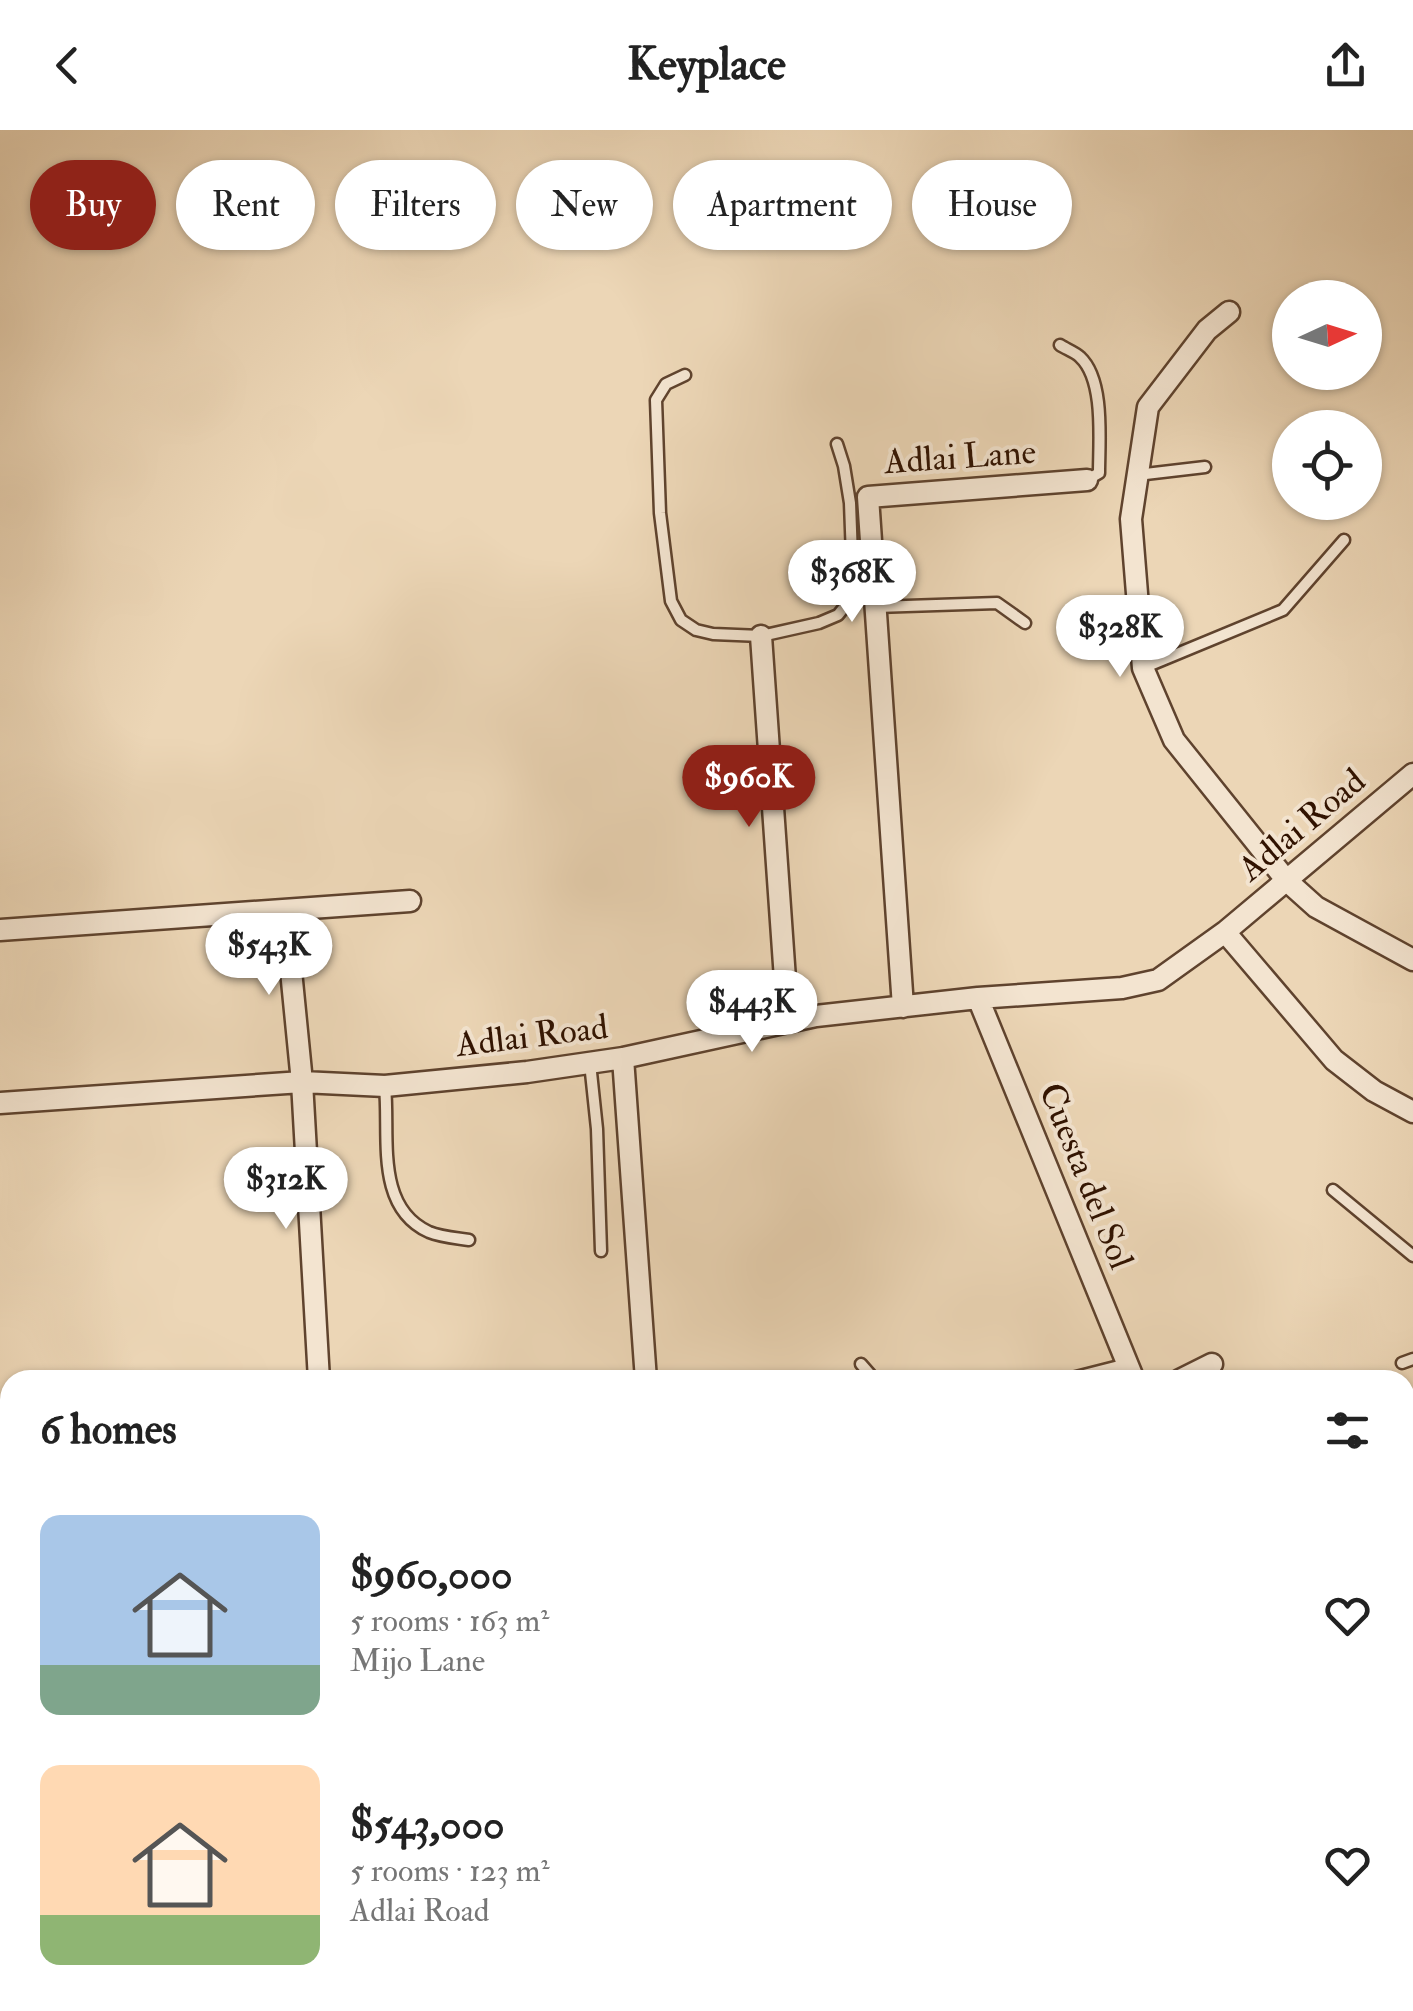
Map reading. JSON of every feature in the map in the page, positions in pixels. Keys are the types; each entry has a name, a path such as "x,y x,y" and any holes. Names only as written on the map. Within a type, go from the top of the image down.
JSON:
{"street":[{"path":"1229,312 1206,330 1148,407 1131,520 1142,668 1174,740 1288,880 1316,908 1413,960"},
{"name":"Adlai Lane","path":"903,1007 868,497 1087,480"},
{"path":"761,636 788,1022"},
{"name":"Adlai Road","path":"0,1102 302,1082 385,1086 528,1072 623,1058 788,1022 978,998 1122,988 1158,980 1225,932 1413,774"},
{"path":"0,930 410,901"},
{"path":"285,910 302,1082 319,1370"},
{"path":"1225,932 1334,1060 1374,1091 1413,1112"},
{"name":"Cuesta del Sol","path":"978,998 1129,1370"},
{"path":"623,1058 645,1370"},
{"path":"1200,1370 1212,1364"}],"lane":[{"path":"1060,345 1081,358 1093,376 1099,472 1087,480"},
{"path":"685,374 666,384 655,410 660,513 670,601 681,620 696,630 761,636 838,615 850,600 850,503 836,444"},
{"path":"1137,475 1205,467"},
{"path":"1142,668 1283,610 1344,540"},
{"path":"876,607 997,603 1025,623"},
{"path":"590,1063 597,1129 601,1250"},
{"path":"385,1086 387,1164 396,1202 428,1231 469,1240"},
{"path":"1334,1190 1413,1256"},
{"path":"861,1364 866,1370"}]}
